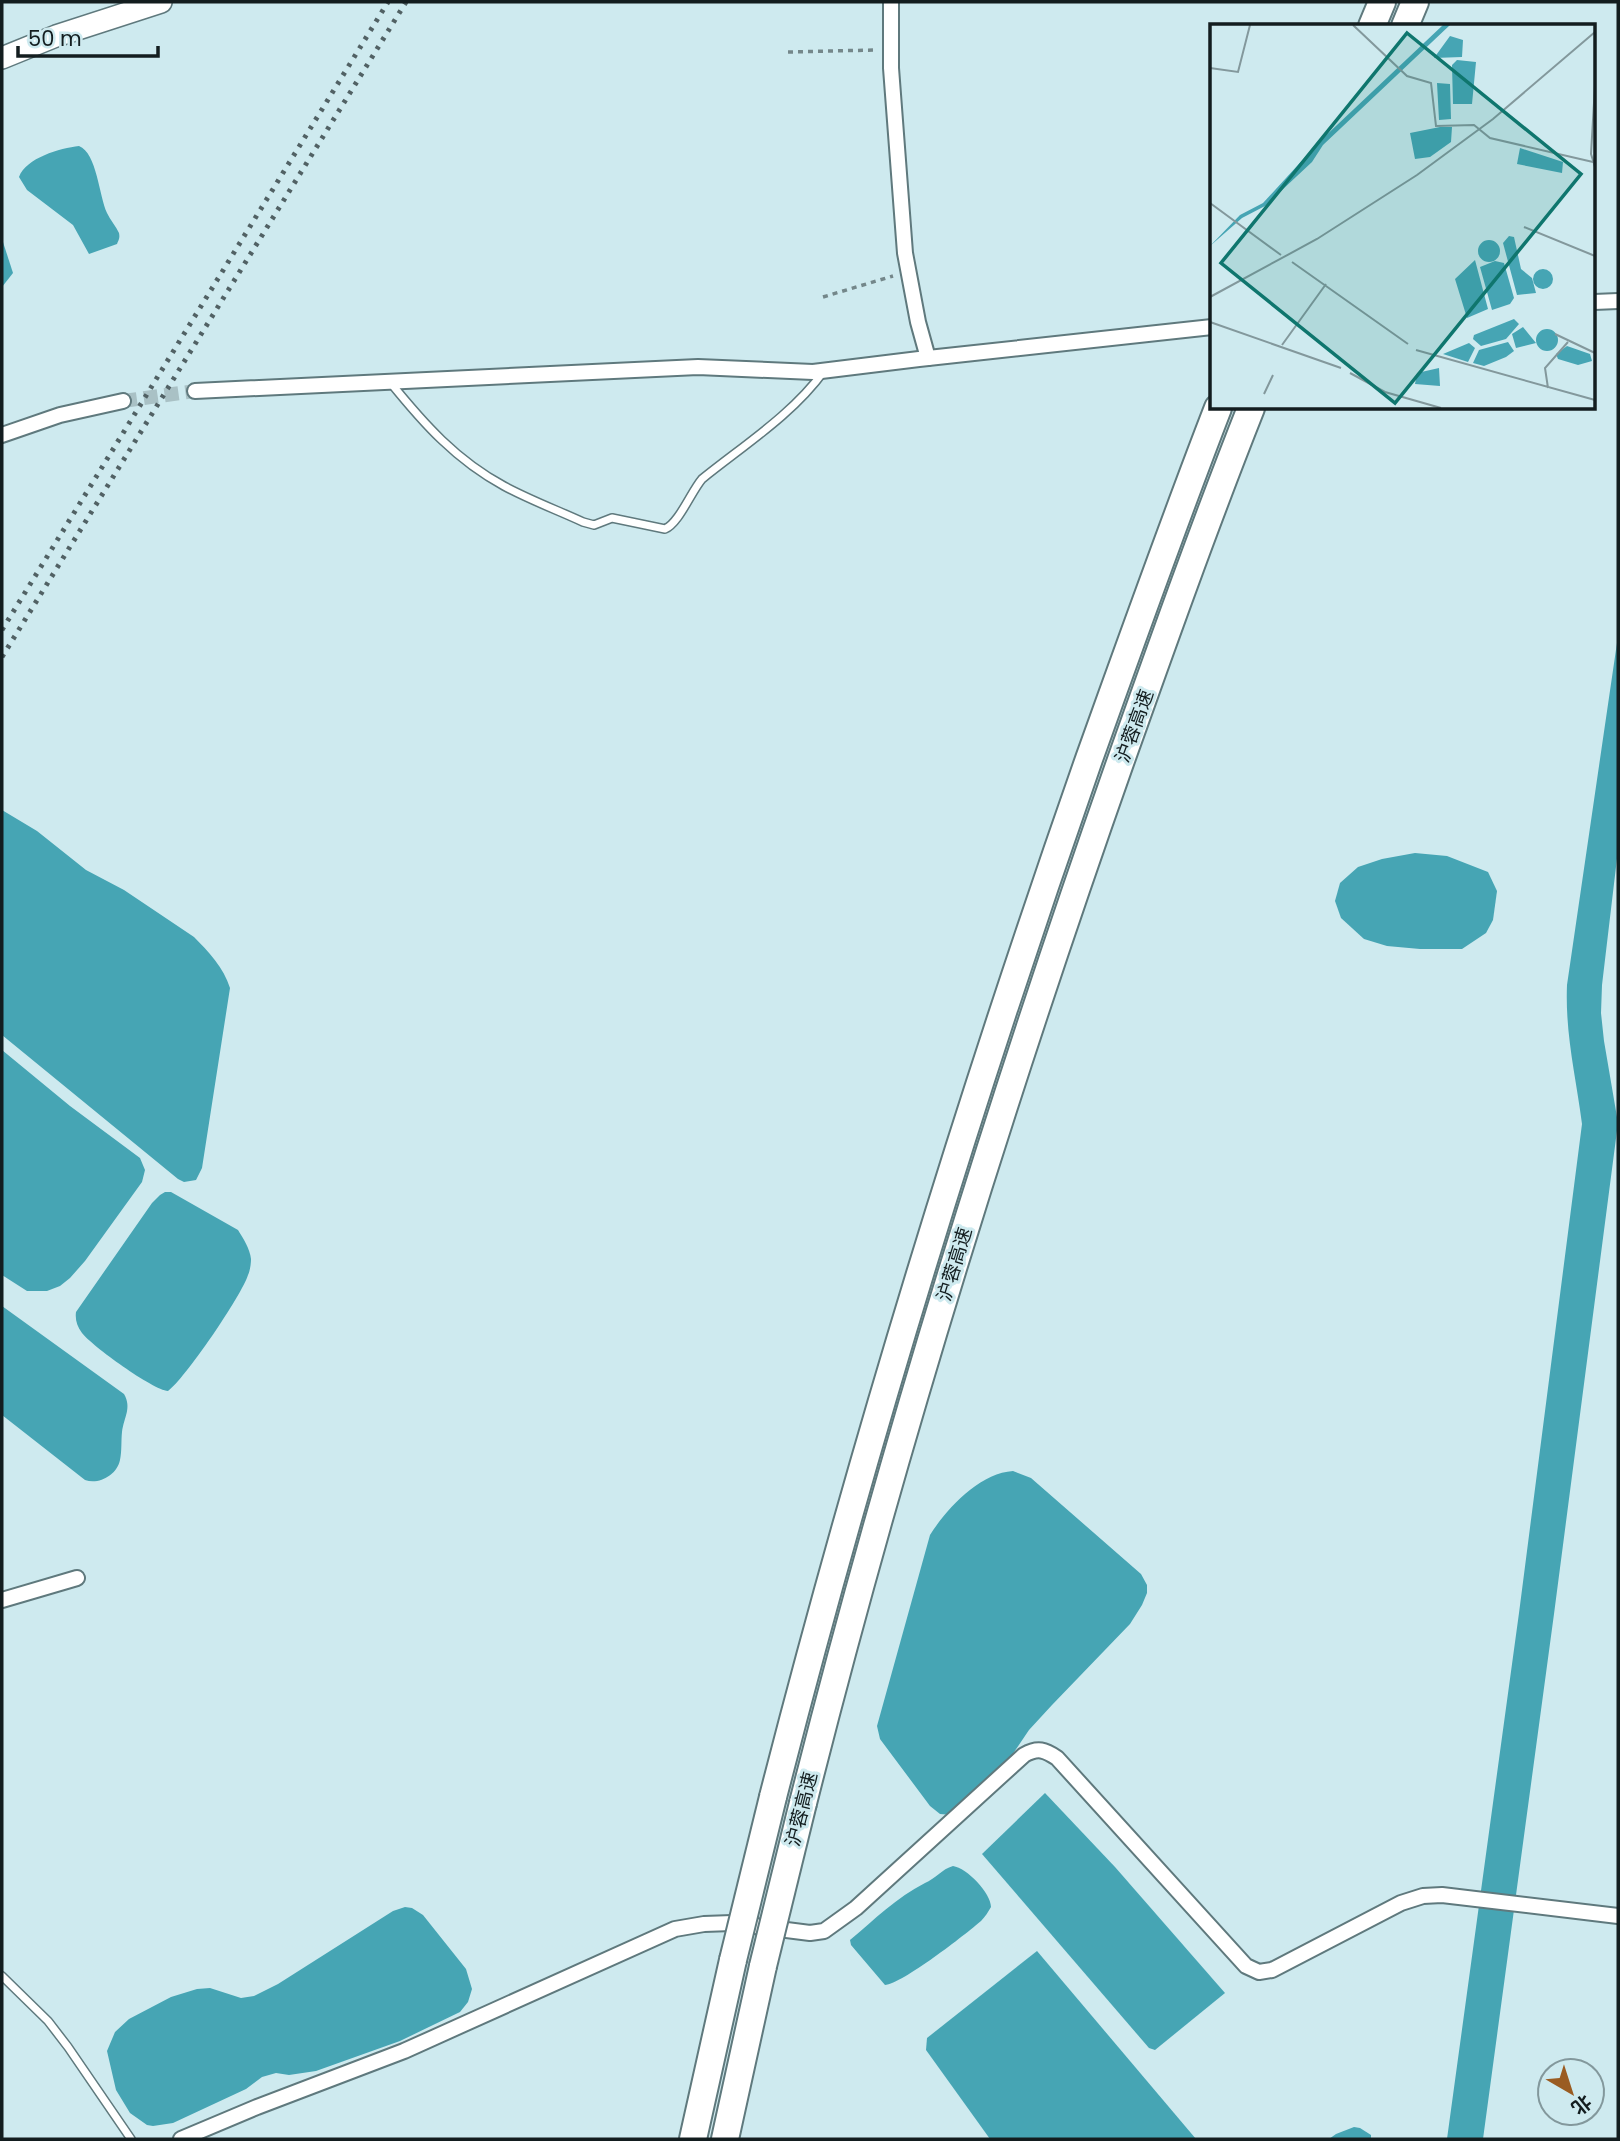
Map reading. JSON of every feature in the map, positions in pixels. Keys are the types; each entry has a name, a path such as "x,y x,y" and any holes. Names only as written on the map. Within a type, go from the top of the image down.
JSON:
{"highway":[{"path":"1373,24 1382,2"},
{"path":"1406,24 1415,2"},
{"name":"沪蓉高速","path":"693,2139 773,1797 814,1639 888,1377 956,1155 1059,845 1217,410"},
{"name":"沪蓉高速","path":"725,2139 763,1966 844,1647 973,1203 1084,867 1190,569 1250,410"}],"main road":[{"path":"2,58 56,36 161,2"}],"street":[{"path":"891,2 891,50 908,272 928,358"},
{"path":"1596,302 1618,301"},
{"path":"195,391 698,367 813,372 1210,327"},
{"path":"2,435 60,415 122,401"},
{"path":"2,1600 76,1578"},
{"path":"181,2139 404,2050 676,1929 732,1923 810,1933 824,1931 856,1908 1024,1755 1038,1749 1057,1758 1252,1970 1272,1970 1401,1903 1423,1896 1442,1895 1618,1916"}],"lane":[{"path":"390,382 438,438 477,469 504,486 583,522 594,524 612,518 665,529 672,526 693,489 702,479 793,406 825,370"},
{"path":"2,1976 55,2029 131,2139"}],"path":[{"path":"788,52 891,50"},
{"path":"823,297 908,272"}],"water":[{"path":"79,146 90,157 104,206 119,235 117,244 89,254 73,225 27,190 19,177 36,159"},
{"path":"2,239 13,273 2,287"},
{"path":"1618,636 1618,850 1601,1013 1618,1123 1483,2139 1447,2139 1582,1124 1569,1038 1567,985"},
{"path":"2,810 37,831 86,870 124,890 194,937 224,974 230,988 202,1168 196,1180 184,1182 178,1179 2,1035"},
{"path":"1415,853 1447,856 1488,872 1497,891 1493,920 1486,933 1462,949 1387,946 1364,939 1341,918 1335,901 1340,883 1358,867"},
{"path":"2,1050 70,1106 140,1158 145,1170 142,1182 85,1261 60,1286 47,1291 27,1291 2,1275"},
{"path":"165,1192 171,1192 238,1230 251,1259 249,1272 224,1318 199,1355 168,1391 137,1376 88,1339 80,1330 76,1315 152,1203"},
{"path":"2,1306 124,1394 127,1408 120,1460 107,1478 85,1480 2,1415"},
{"path":"1013,1471 1031,1478 1141,1574 1147,1585 1147,1593 1130,1624 1029,1730 1006,1764 952,1815 940,1814 930,1806 880,1739 877,1726 930,1535 965,1494 988,1478"},
{"path":"1045,1793 1115,1867 1225,1993 1155,2050 1149,2048 982,1854"},
{"path":"953,1866 965,1871 977,1882 987,1895 991,1907 981,1921 949,1947 919,1968 885,1985 851,1945 850,1940 905,1895"},
{"path":"405,1907 423,1915 466,1969 472,1989 468,2002 460,2012 400,2041 316,2071 289,2075 276,2073 262,2077 246,2089 173,2123 147,2125 130,2113 116,2090 107,2051 115,2032 129,2019 171,1997 197,1989 210,1988 241,1998 254,1996 278,1984 393,1911"},
{"path":"1037,1951 1196,2139 990,2139 926,2050 927,2038"},
{"path":"1354,2127 1371,2135 1371,2139 1329,2139 1336,2134"}],"tunnel":[{"path":"123,401 195,391"}],"railway":[{"path":"2,630 388,2"},
{"path":"2,657 406,2"}]}
